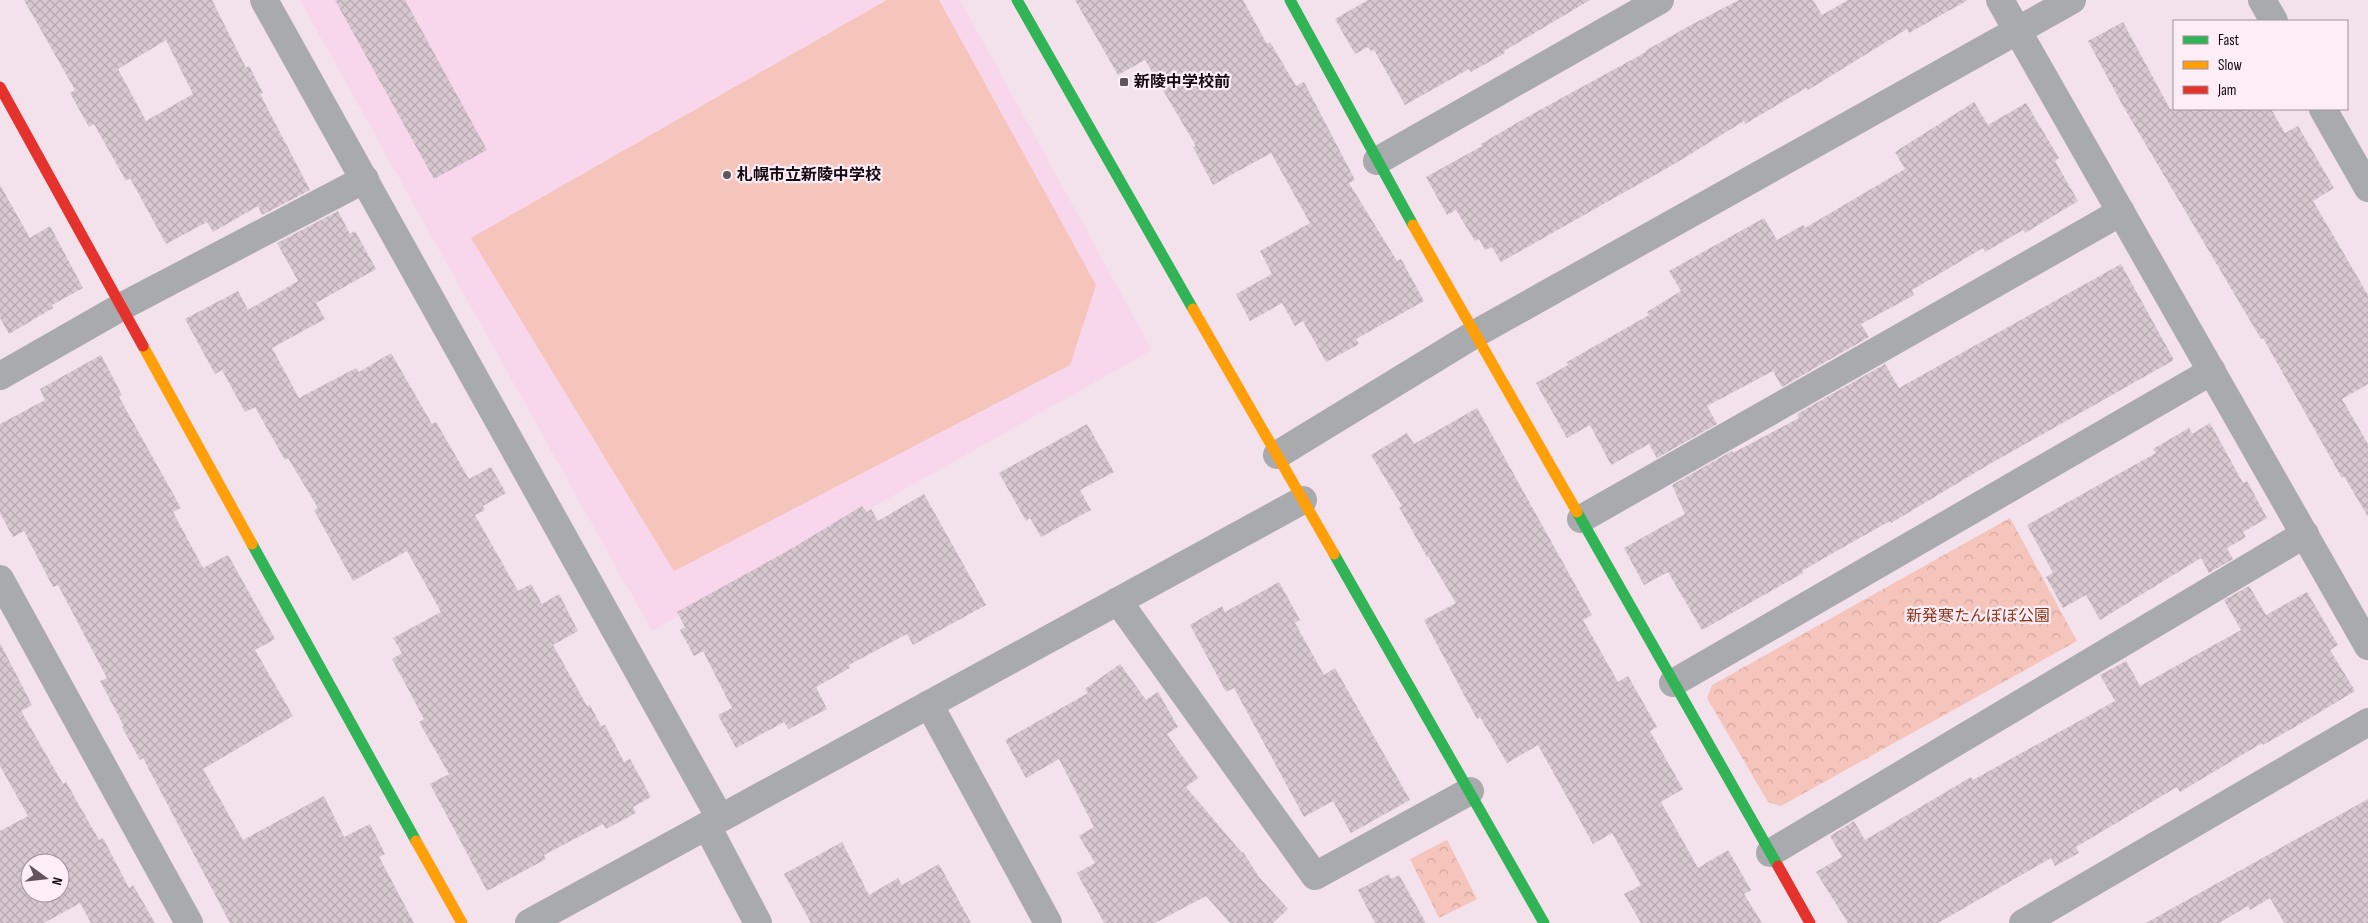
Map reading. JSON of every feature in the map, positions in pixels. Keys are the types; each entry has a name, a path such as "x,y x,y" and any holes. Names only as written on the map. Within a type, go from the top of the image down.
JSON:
{"street":[{"path":"264,0 365,179 714,822 758,923"},
{"path":"1017,0 1544,923"},
{"path":"1290,0 1377,161 1810,923"},
{"path":"1377,161 1660,0"},
{"path":"2000,0 2368,646"},
{"path":"1278,455 1475,334 2018,32 2072,0"},
{"path":"2262,0 2273,20"},
{"path":"0,88 462,923"},
{"path":"2324,110 2368,188"},
{"path":"0,376 121,307 365,179"},
{"path":"1581,519 2121,212"},
{"path":"1673,683 2212,371"},
{"path":"529,923 1303,500"},
{"path":"1770,852 2304,534"},
{"path":"0,579 188,923"},
{"path":"1118,600 1314,876 1470,791"},
{"path":"929,704 1048,923"},
{"path":"2023,923 2368,722"}],"shaded area":[{"name":"札幌市立新陵中学校","path":"300,0 960,0 1152,350 652,631"}],"green space":[{"name":"札幌市立新陵中学校","path":"887,0 939,0 1096,285 1070,365 674,571 471,238"},
{"name":"新発寒たんぽぽ公園","path":"2010,518 2077,641 1781,806 1768,802 1707,698 1712,685"},
{"path":"1447,840 1477,899 1439,918 1410,859"}],"building":[{"path":"24,0 212,0 246,68 249,66 263,93 260,94 310,190 262,215 258,206 213,232 207,222 166,244 130,178 126,181 94,124 89,127 70,93 75,90","holes":["166,40 193,94 146,121 118,69"]},
{"path":"335,0 405,0 487,150 434,179"},
{"path":"1075,0 1243,0 1267,44 1270,42 1296,86 1304,82 1355,180 1349,183 1397,261 1401,259 1424,301 1356,339 1359,344 1326,362 1303,321 1295,326 1282,303 1250,321 1236,294 1272,274 1260,251 1310,223 1271,153 1213,185 1193,147 1196,146 1145,60 1118,75"},
{"path":"1368,0 1590,0 1504,51 1505,53 1471,72 1469,69 1405,105 1374,50 1371,51 1368,47 1355,54 1335,19"},
{"path":"1739,0 1813,0 1822,15 1848,0 1968,0 1909,33 1907,29 1808,90 1806,88 1745,124 1744,121 1676,163 1501,262 1492,247 1485,250 1479,239 1475,241 1456,210 1447,215 1426,177 1482,146 1481,144 1527,117"},
{"path":"2123,22 2170,109 2272,110 2285,133 2298,126 2334,188 2313,201 2368,295 2368,384 2342,399 2368,444 2368,517 2344,476 2342,478 2263,338 2261,339 2123,106 2088,41"},
{"path":"1974,102 1988,125 2026,103 2059,158 2055,161 2078,201 2025,233 2023,230 1985,252 1983,248 1912,290 1914,295 1861,324 1869,337 1782,387 1773,371 1707,406 1717,424 1657,458 1649,444 1611,465 1590,425 1567,438 1536,383 1568,365 1567,362 1649,315 1647,312 1681,291 1669,271 1764,218 1777,240 1803,225 1805,228 1905,169 1895,152"},
{"path":"0,185 30,238 50,226 83,288 52,305 53,308 9,334 0,318"},
{"path":"338,211 350,234 355,231 376,269 316,303 325,319 272,348 299,398 356,368 359,372 391,353 432,424 436,422 469,479 491,467 506,493 483,506 485,510 475,515 518,591 531,584 542,604 559,594 578,631 553,645 587,706 590,705 601,726 605,725 624,762 630,759 651,797 633,807 636,813 606,829 603,824 544,855 546,859 487,891 430,784 449,774 419,722 424,719 392,659 402,653 393,638 441,612 407,551 353,581 314,510 318,508 288,458 285,460 255,407 245,412 222,370 215,374 185,319 238,291 248,310 298,281 277,243"},
{"path":"2121,264 2174,360 1988,465 1891,523 1890,521 1840,549 1802,571 1803,573 1702,630 1668,572 1644,585 1624,548 1685,514 1672,485 1732,451 1733,453 1799,418 1797,414 1885,364 1899,388"},
{"path":"101,355 122,395 119,397 181,508 173,512 203,568 228,555 275,639 255,650 293,716 203,769 243,840 324,796 344,837 370,824 385,854 379,857 414,923 230,923 143,758 140,760 122,727 124,726 100,681 107,678 58,585 53,587 24,531 13,537 0,513 0,424 45,400 40,389"},
{"path":"1477,408 1592,615 1583,620 1618,682 1628,676 1657,727 1650,731 1683,789 1661,802 1698,868 1728,850 1751,890 1744,894 1762,923 1641,923 1624,894 1641,885 1612,833 1593,844 1538,745 1507,763 1480,717 1477,719 1424,620 1456,603 1427,557 1399,507 1402,506 1371,455 1407,433 1414,444"},
{"path":"2210,423 2243,483 2247,481 2267,518 2243,532 2246,537 2227,548 2233,559 2209,573 2201,558 2100,620 2086,595 2063,608 2046,577 2053,573 2027,525 2156,453 2153,449 2189,428 2192,434"},
{"path":"1087,424 1114,472 1080,490 1091,510 1041,537 1030,518 1026,521 999,473"},
{"path":"924,494 986,605 913,645 907,634 849,665 850,668 816,687 827,709 789,729 784,722 736,748 718,715 732,708 703,651 694,656 680,630 685,627 677,612 791,549 862,506 867,512 871,509 878,521"},
{"path":"1279,582 1300,620 1295,623 1324,675 1335,668 1410,800 1351,833 1333,801 1304,817 1234,688 1226,692 1190,625 1222,606 1225,612"},
{"path":"2249,586 2266,615 2307,592 2338,645 2330,650 2355,691 2180,792 2177,787 2076,847 2079,853 2055,866 2051,858 1938,923 1848,923 1816,872 1842,857 1830,836 1854,821 1865,840 1971,777 1973,780 2115,701 2100,675 2126,661 2140,686 2241,630 2224,600"},
{"path":"0,643 32,705 21,711 63,784 66,782 99,840 103,838 129,888 133,885 155,923 91,923 80,903 44,923 0,923 0,831 28,816 0,766"},
{"path":"1120,664 1146,700 1158,692 1178,727 1167,734 1198,778 1186,787 1243,852 1259,877 1288,909 1273,923 1230,923 1206,896 1155,923 1104,923 1077,873 1095,863 1079,836 1094,827 1059,759 1026,778 1005,740 1088,693 1085,689"},
{"path":"2368,799 2368,923 2284,923 2270,898 2250,910 2248,906 2219,923 2146,923"},
{"path":"842,842 869,895 898,878 902,885 939,864 971,923 811,923 784,874"},
{"path":"1389,874 1391,879 1399,875 1426,923 1375,923 1358,890"}],"traffic: fast":[{"path":"1017,0 1193,309"},
{"path":"1290,0 1413,225"},
{"path":"1577,512 1778,866"},
{"path":"252,544 416,841"},
{"path":"1334,554 1544,923"}],"traffic: slow":[{"path":"1413,225 1577,512"},
{"path":"1193,309 1334,554"},
{"path":"143,346 252,544"},
{"path":"416,841 462,923"}],"traffic: jam":[{"path":"0,87 143,346"},
{"path":"1778,866 1810,923"}],"place":[{"name":"新陵中学校前","path":"1124,82"},
{"name":"札幌市立新陵中学校","path":"727,175"}]}
